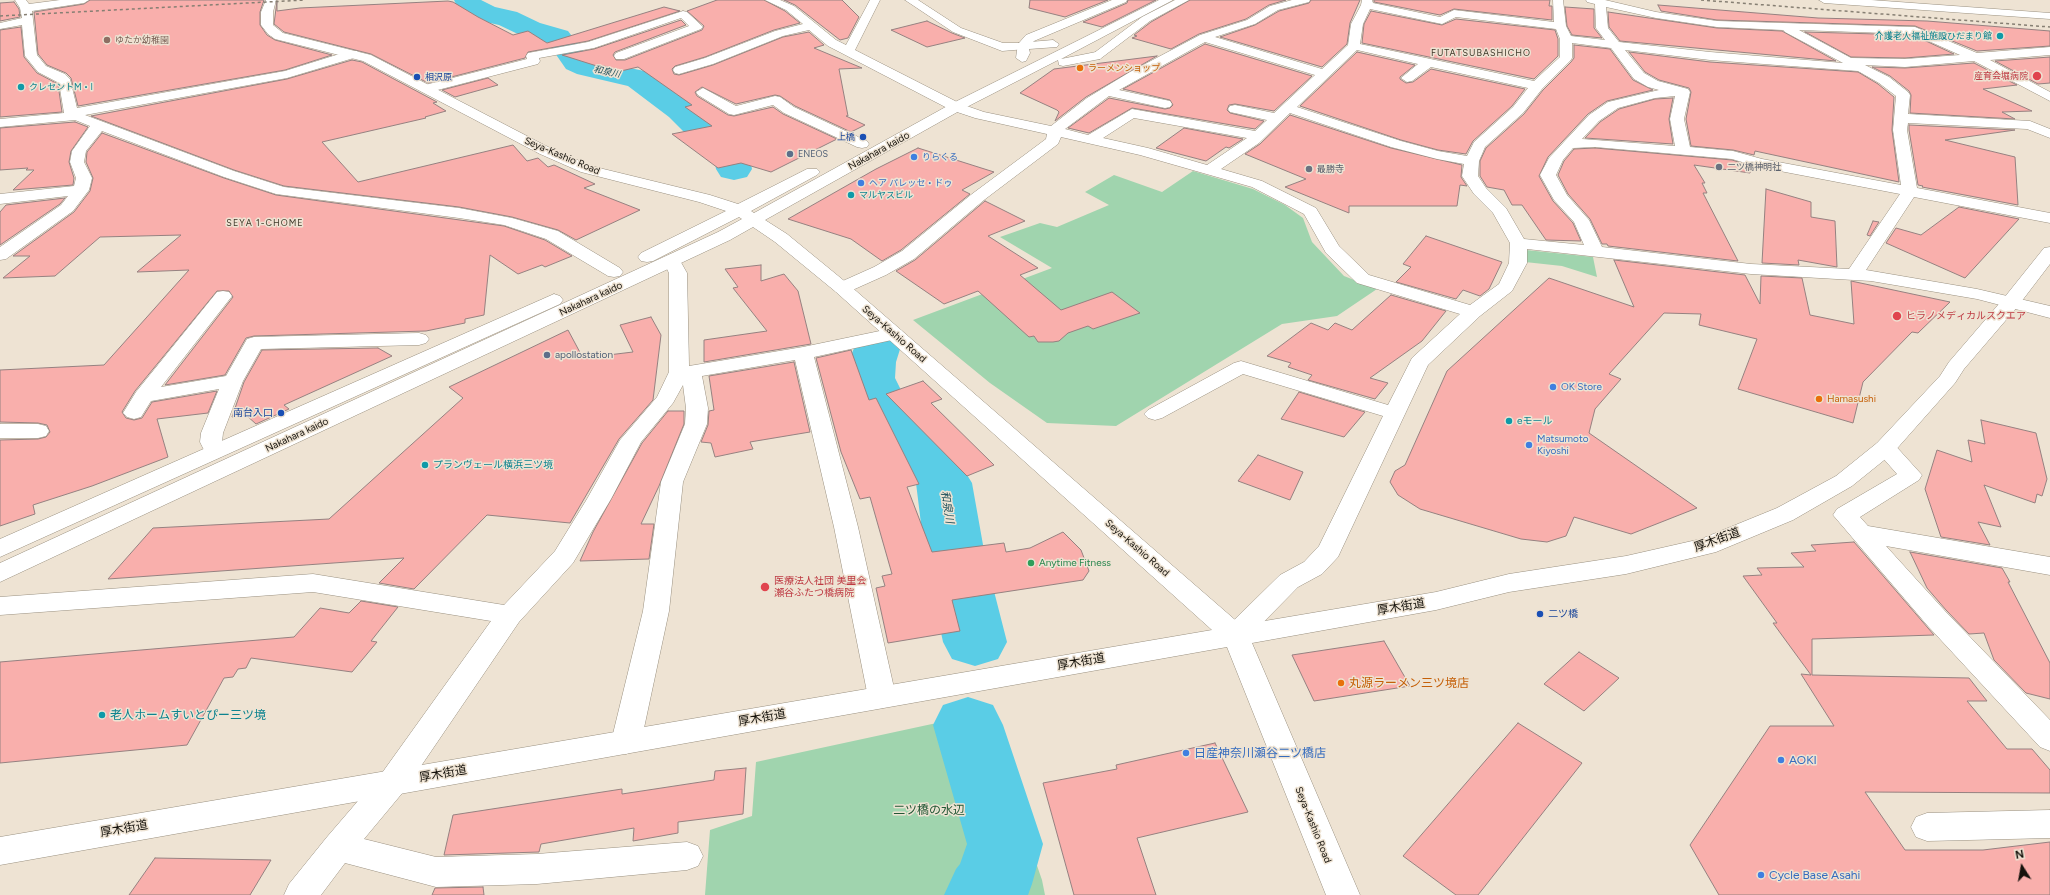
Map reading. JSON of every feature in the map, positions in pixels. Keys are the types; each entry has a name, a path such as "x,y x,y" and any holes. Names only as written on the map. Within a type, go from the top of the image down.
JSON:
{"street":[{"path":"0,26 24,9 84,0"},
{"name":"Seya-Kashio Road","path":"271,0 266,19 267,25 272,32 294,41 367,58 545,151 586,168 611,176 704,198 747,215 781,238 842,288 1235,635 1343,895"},
{"path":"770,0 790,8 832,43 950,105 980,115 1142,151 1257,184 1310,211 1332,249 1363,279 1473,312"},
{"path":"849,51 875,0"},
{"path":"910,0 957,30 998,46 1022,52 1030,38 1122,0"},
{"name":"Nakahara kaido","path":"0,549 614,272 747,215 950,105 1022,52 1052,44 1138,0"},
{"name":"Nakahara kaido","path":"848,152 862,144 1072,50 1168,0"},
{"path":"1027,71 1059,62 1096,56 1146,19 1184,0"},
{"path":"842,288 880,271 908,256 978,197 1053,141 1054,131 1092,100 1204,38 1251,22 1274,8 1305,0"},
{"path":"1235,635 1288,582 1313,568 1329,551 1394,413 1420,362 1473,312 1506,286 1518,263 1518,243 1500,211 1480,191 1470,176 1472,162 1479,145 1518,110 1537,86 1566,58 1566,39 1560,26 1558,0"},
{"path":"1824,0 2047,16"},
{"path":"1209,170 1257,136 1354,46 1357,24 1367,2 1442,21 1454,13 1560,26"},
{"path":"1596,2 1693,21 1784,27 1915,31 1978,58 2050,97"},
{"path":"1596,2 1600,5 1602,28 1639,76 1653,84 1683,92"},
{"path":"2009,2 2047,16"},
{"path":"620,56 697,27 673,4"},
{"path":"24,9 31,56 42,69 65,82 73,114"},
{"path":"426,89 534,61 532,56 577,49 683,14"},
{"path":"679,70 709,61 779,33 811,26"},
{"path":"1784,27 1884,80 1904,95 1900,130 1910,191 1855,274"},
{"path":"1204,38 1325,74"},
{"path":"1566,39 1718,57 1812,66 1862,68"},
{"path":"1354,46 1537,86"},
{"path":"1072,50 1080,56 1096,56"},
{"path":"1850,61 1905,63 2050,51"},
{"path":"0,123 73,114 287,74 353,54"},
{"path":"1407,78 1429,62"},
{"path":"703,92 734,111 775,100 789,110 862,144"},
{"path":"1107,92 1177,106"},
{"path":"1595,251 1581,220 1560,197 1548,175 1556,158 1594,118 1613,105 1654,94 1683,92"},
{"path":"1683,92 1677,119 1683,150"},
{"path":"1236,109 1283,113 1437,155 1472,162"},
{"path":"1091,139 1132,113 1257,136"},
{"path":"73,114 99,126 229,174 282,190 458,213 506,221 552,235 614,272"},
{"path":"1901,118 2030,125 2050,134"},
{"path":"0,255 67,208 82,190 84,178 77,162 79,151 92,132 99,126"},
{"path":"1570,144 1595,143 1733,155 1759,163 2050,218"},
{"name":"Nakahara kaido","path":"0,573 672,262 820,167"},
{"path":"0,199 82,190"},
{"path":"1518,243 1751,269 1855,274 1977,294 2050,312"},
{"name":"厚木街道","path":"0,851 1436,601 1509,583 1626,566 1707,546 1785,514 1844,481 1885,448 1948,379 1956,366 2011,302 2050,252"},
{"path":"626,742 656,611 672,482 696,424 697,408 685,372 678,273 672,262"},
{"path":"223,296 138,404 233,381"},
{"path":"302,895 338,847 393,782 510,615 564,557 599,499 631,440 666,399 685,372 803,353 894,334"},
{"path":"215,451 211,442 212,433 233,381 254,343 419,339"},
{"path":"803,353 846,527 882,697"},
{"path":"1156,414 1241,368 1394,413"},
{"path":"0,430 38,431"},
{"path":"1885,448 1911,475 1845,515 1936,618 2044,728"},
{"path":"1861,533 2050,566"},
{"path":"0,606 313,583 510,615"},
{"path":"1927,827 2050,824"},
{"path":"338,847 436,872 537,869 687,856"}],"green space":[{"path":"1193,171 1253,189 1285,205 1303,218 1312,242 1344,276 1377,289 1337,316 1282,324 1116,426 1047,423 990,383 913,320 1052,268 1000,237 1040,223 1057,227 1109,205 1085,192 1114,175 1162,192"},
{"path":"1526,250 1593,257 1597,277 1562,266 1525,262"},
{"name":"二ツ橋の水辺","path":"985,716 1042,880 1045,895 705,895 710,830 752,816 756,762 932,724"}],"building":[{"path":"90,0 264,0 260,12 260,25 267,35 275,40 332,55 285,70 78,106 71,78 66,73 47,65 38,54 34,12 84,4"},
{"path":"717,0 764,0 785,11 800,23 774,30 705,57 675,66 672,69 674,74 679,75 713,65 783,37 809,32 824,45 814,48 862,68 839,69 848,116 846,116 865,125 851,132 795,106 780,96 775,95 736,104 702,87 695,92 697,96 728,115 734,116 773,107 783,114 837,139 771,172 741,163 718,168 672,134 712,126 685,107 692,105 638,67 621,71 604,66 600,67 562,55 594,49 681,20 686,25 615,52 613,55 616,60 625,60 702,30 704,26 687,11"},
{"path":"784,0 842,0 859,17 848,38 840,40 795,5"},
{"path":"1030,0 1108,0 1065,17 1029,8"},
{"path":"1128,0 1156,0 1102,27 1083,22 1127,3"},
{"path":"1190,0 1286,0 1269,5 1246,19 1199,34 1171,49 1132,38 1137,36 1134,35 1151,22"},
{"path":"1311,0 1360,0 1350,23 1347,44 1322,67 1220,37 1255,25 1279,11 1309,3"},
{"path":"1374,0 1550,0 1549,6 1552,6 1552,20 1454,9 1440,15 1374,2"},
{"path":"277,1 277,11 300,8 448,1 453,2 513,35 528,31 547,43 664,7 680,11 588,41 528,52 525,58 428,83 371,54 284,32 274,24"},
{"path":"14,2 19,9 20,17 0,21 0,3"},
{"path":"1658,5 1818,18 1927,21 2050,31 2050,46 1977,51 1915,26 1717,20 1661,11"},
{"path":"1565,7 1594,9 1594,28 1602,38 1572,35 1567,26"},
{"path":"1371,11 1442,25 1456,19 1555,30 1558,39 1558,56 1534,79 1362,43 1364,24"},
{"path":"1608,12 1717,28 1782,31 1836,61 1620,41 1609,27"},
{"path":"927,21 965,38 927,47 891,30"},
{"path":"21,27 24,57 37,73 58,84 62,112 0,117 0,30"},
{"path":"1805,32 1913,35 1954,54 1905,58 1851,57"},
{"path":"1205,44 1312,76 1274,111 1235,104 1229,105 1227,110 1230,113 1264,121 1255,129 1132,108 1089,133 1068,128 1109,98 1165,109 1170,108 1173,105 1170,100 1123,89"},
{"path":"1574,45 1610,49 1633,80 1653,90 1607,101 1588,114 1548,157 1539,176 1553,201 1573,223 1581,241 1546,240 1522,205 1512,205 1504,190 1487,187 1480,176 1480,161 1486,148 1524,114 1543,90 1571,62 1574,58"},
{"path":"1357,52 1415,65 1400,77 1400,79 1406,83 1413,82 1431,69 1525,89 1512,106 1473,141 1466,154 1438,150 1401,140 1300,106"},
{"path":"1629,52 1710,62 1858,72 1878,84 1894,97 1892,130 1899,182 1755,151 1754,155 1733,150 1691,146 1686,119 1691,92 1689,88 1659,80 1645,72"},
{"path":"1157,56 1086,97 1055,121 1059,112 1057,110 1020,93 1054,69"},
{"path":"2050,57 2050,83 2038,84 1995,61"},
{"path":"352,60 362,62 437,102 433,103 446,111 425,117 426,118 322,142 358,182 513,145 527,161 538,158 548,167 554,165 595,184 584,188 640,210 576,240 558,230 512,217 459,207 284,186 234,170 91,116 287,79"},
{"path":"1974,63 2017,85 1983,89 2032,111 2002,112 2015,119 1910,113 1911,95 1909,91 1890,76 1872,67 1905,68"},
{"path":"488,78 498,85 455,97 442,90"},
{"path":"1673,98 1669,119 1673,144 1585,138 1600,122 1619,109 1655,99"},
{"path":"1290,115 1391,148 1462,165 1461,177 1467,186 1460,185 1457,206 1349,206 1349,213 1285,187 1306,179 1245,154 1260,144"},
{"path":"75,122 88,127 71,151 69,162 74,178 73,185 13,190 34,170 26,170 28,168 0,170 0,128"},
{"path":"1909,125 2015,130 1945,140 2015,157 2018,205 1918,185"},
{"path":"1184,128 1243,139 1229,148 1226,147 1206,161 1156,148"},
{"path":"102,133 224,178 276,195 504,226 545,240 572,256 545,267 542,265 518,274 490,255 484,315 465,319 465,323 426,331 254,336 246,338 225,375 165,385 233,297 229,291 217,291 135,391 122,412 126,418 134,420 142,418 152,402 217,391 208,413 157,419 168,457 92,486 33,505 35,514 0,526 0,440 38,439 46,437 50,432 47,425 38,423 0,422 0,370 104,365 189,270 137,272 181,235 100,237 55,276 3,278 30,256 13,256 74,212 90,191 93,178 86,162 87,152"},
{"path":"918,148 994,172 962,190 970,194 901,250 882,261 851,239 788,219 876,169"},
{"path":"1595,148 1732,160 1751,166 1750,173 1694,165 1705,183 1702,183 1707,193 1703,193 1738,261 1608,246 1607,244 1602,244 1590,219 1568,194 1558,175 1564,161 1574,149"},
{"path":"1766,189 1811,202 1811,217 1835,221 1837,267 1798,260 1799,265 1762,263"},
{"path":"65,198 60,204 0,245 0,212 6,205"},
{"path":"985,201 1025,221 988,236 1038,268 1020,275 1061,310 1112,292 1140,313 1093,329 1088,326 1068,333 1059,341 1038,342 1034,336 1029,337 978,291 944,304 896,271 915,260"},
{"path":"1959,207 2019,219 1965,278 1886,243 1896,228 1921,235"},
{"path":"1873,221 1879,222 1870,236 1867,235"},
{"path":"1426,236 1502,262 1489,289 1480,296 1463,290 1456,299 1396,282 1411,267 1403,264"},
{"name":"eモール","path":"1614,260 1745,275 1760,304 1761,276 1802,278 1810,315 1854,324 1851,281 1950,302 1918,333 1912,332 1863,382 1853,423 1738,389 1757,339 1699,325 1701,314 1664,313 1609,374 1621,379 1595,409 1589,433 1697,508 1631,534 1574,517 1566,536 1547,542 1521,539 1420,509 1398,495 1390,482 1395,471 1405,465 1447,371 1549,278 1634,307"},
{"path":"761,265 761,281 784,274 798,291 811,344 704,362 704,340 767,331 733,288 738,287 725,269"},
{"path":"1391,295 1446,311 1422,341 1370,378 1388,383 1375,399 1308,380 1312,375 1288,367 1291,363 1267,356 1311,323 1328,330 1335,323 1352,330"},
{"path":"651,317 661,335 653,400 619,439 570,523 487,515 414,589 379,583 404,558 108,579 153,528 329,519 463,398 449,387 568,330 583,358 633,352 620,325"},
{"path":"378,348 392,356 284,405 289,409 256,424 246,415 232,417 244,382 262,350"},
{"path":"851,350 869,400 876,398 919,484 907,487 932,552 1004,543 1006,552 1030,548 1063,532 1081,550 1089,571 1083,580 952,600 960,631 888,643 876,588 885,586 882,576 892,574 870,497 860,499 841,452 816,358"},
{"path":"794,362 810,432 750,442 753,449 715,457 711,443 701,442 708,425 709,411 714,410 709,376"},
{"path":"923,381 942,399 931,403 994,465 967,476 886,394"},
{"path":"1299,392 1365,412 1344,437 1281,419"},
{"path":"668,411 684,411 684,424 659,486 641,524 654,524 649,559 580,561 593,532 642,443"},
{"path":"1981,420 2036,433 2047,479 2042,496 2037,494 2035,503 1984,485 2001,527 1978,522 1990,545 1941,537 1925,489 1937,450 1972,462 1968,440 1985,444"},
{"path":"1258,455 1303,472 1290,500 1238,481"},
{"path":"1854,542 1934,635 1812,639 1812,675 1969,678 1987,701 1967,701 2007,749 2032,749 2050,770 2050,793 1865,792 1905,850 1983,850 2050,842 2050,895 1719,895 1690,845 1770,726 1834,726 1801,674 1811,675 1773,623 1777,623 1743,576 1762,575 1757,568 1804,567 1791,553 1816,551 1811,545"},
{"path":"1910,552 2002,568 2050,663 2050,699 2026,693 1994,660 1984,633 1969,634 1946,610 1927,588"},
{"name":"老人ホームすいとぴー三ツ境","path":"361,601 398,607 371,641 377,642 352,672 251,658 246,668 238,669 233,677 224,678 187,745 0,763 0,662 294,637 320,608 349,613"},
{"path":"1384,641 1410,686 1314,701 1292,655"},
{"path":"1579,652 1619,678 1584,711 1544,684"},
{"path":"1518,723 1582,763 1478,895 1456,895 1403,856"},
{"path":"1215,743 1248,812 1137,838 1156,895 1074,895 1043,783 1117,769 1116,765"},
{"path":"746,768 743,814 678,822 678,833 633,841 634,828 541,844 539,852 444,855 453,815 622,789 622,794 714,780 715,771"},
{"path":"155,858 271,860 250,895 129,895"},
{"path":"483,887 484,895 432,895 435,888"}],"waterway":[{"name":"和泉川","path":"467,0 468,4 487,14 507,18 530,29 558,37 577,63 588,68 638,79 681,110 732,160 734,169"},
{"name":"和泉川","path":"878,346 872,362 871,378 879,398 921,442 944,483 955,556 975,642"},
{"name":"和泉川","path":"968,725 1005,844 993,884 984,895"}],"railway":[{"path":"0,16 305,0"},
{"path":"1701,0 2050,27"}],"place":[{"name":"介護老人福祉施設ひだまり館","path":"2000,36"},
{"name":"ゆたか幼稚園","path":"107,40"},
{"name":"ラーメンショップ","path":"1080,68"},
{"name":"産育会堀病院","path":"2037,76"},
{"name":"相沢原","path":"417,77"},
{"name":"クレセントM・I","path":"21,87"},
{"name":"上橋","path":"863,137"},
{"name":"ENEOS","path":"790,154"},
{"name":"りらくる","path":"914,157"},
{"name":"二ツ橋神明社","path":"1719,167"},
{"name":"最勝寺","path":"1309,169"},
{"name":"ヘア パレッセ・ドゥ","path":"861,183"},
{"name":"マルヤスビル","path":"851,195"},
{"name":"ヒラノメディカルスクエア","path":"1897,316"},
{"name":"apollostation","path":"547,355"},
{"name":"OK Store","path":"1553,387"},
{"name":"Hamasushi","path":"1819,399"},
{"name":"南台入口","path":"281,413"},
{"name":"eモール","path":"1509,421"},
{"name":"Matsumoto Kiyoshi","path":"1529,445"},
{"name":"プランヴェール横浜三ツ境","path":"425,465"},
{"name":"Anytime Fitness","path":"1031,563"},
{"name":"医療法人社団 美里会 瀬谷ふたつ橋病院","path":"765,587"},
{"name":"二ツ橋","path":"1540,614"},
{"name":"丸源ラーメン三ツ境店","path":"1341,683"},
{"name":"老人ホームすいとぴー三ツ境","path":"102,715"},
{"name":"日産神奈川瀬谷二ツ橋店","path":"1186,753"},
{"name":"AOKI","path":"1781,760"},
{"name":"Cycle Base Asahi","path":"1761,875"}],"district":[{"name":"FUTATSUBASHICHO","path":"1481,53"},
{"name":"SEYA 1-CHOME","path":"265,223"}]}
